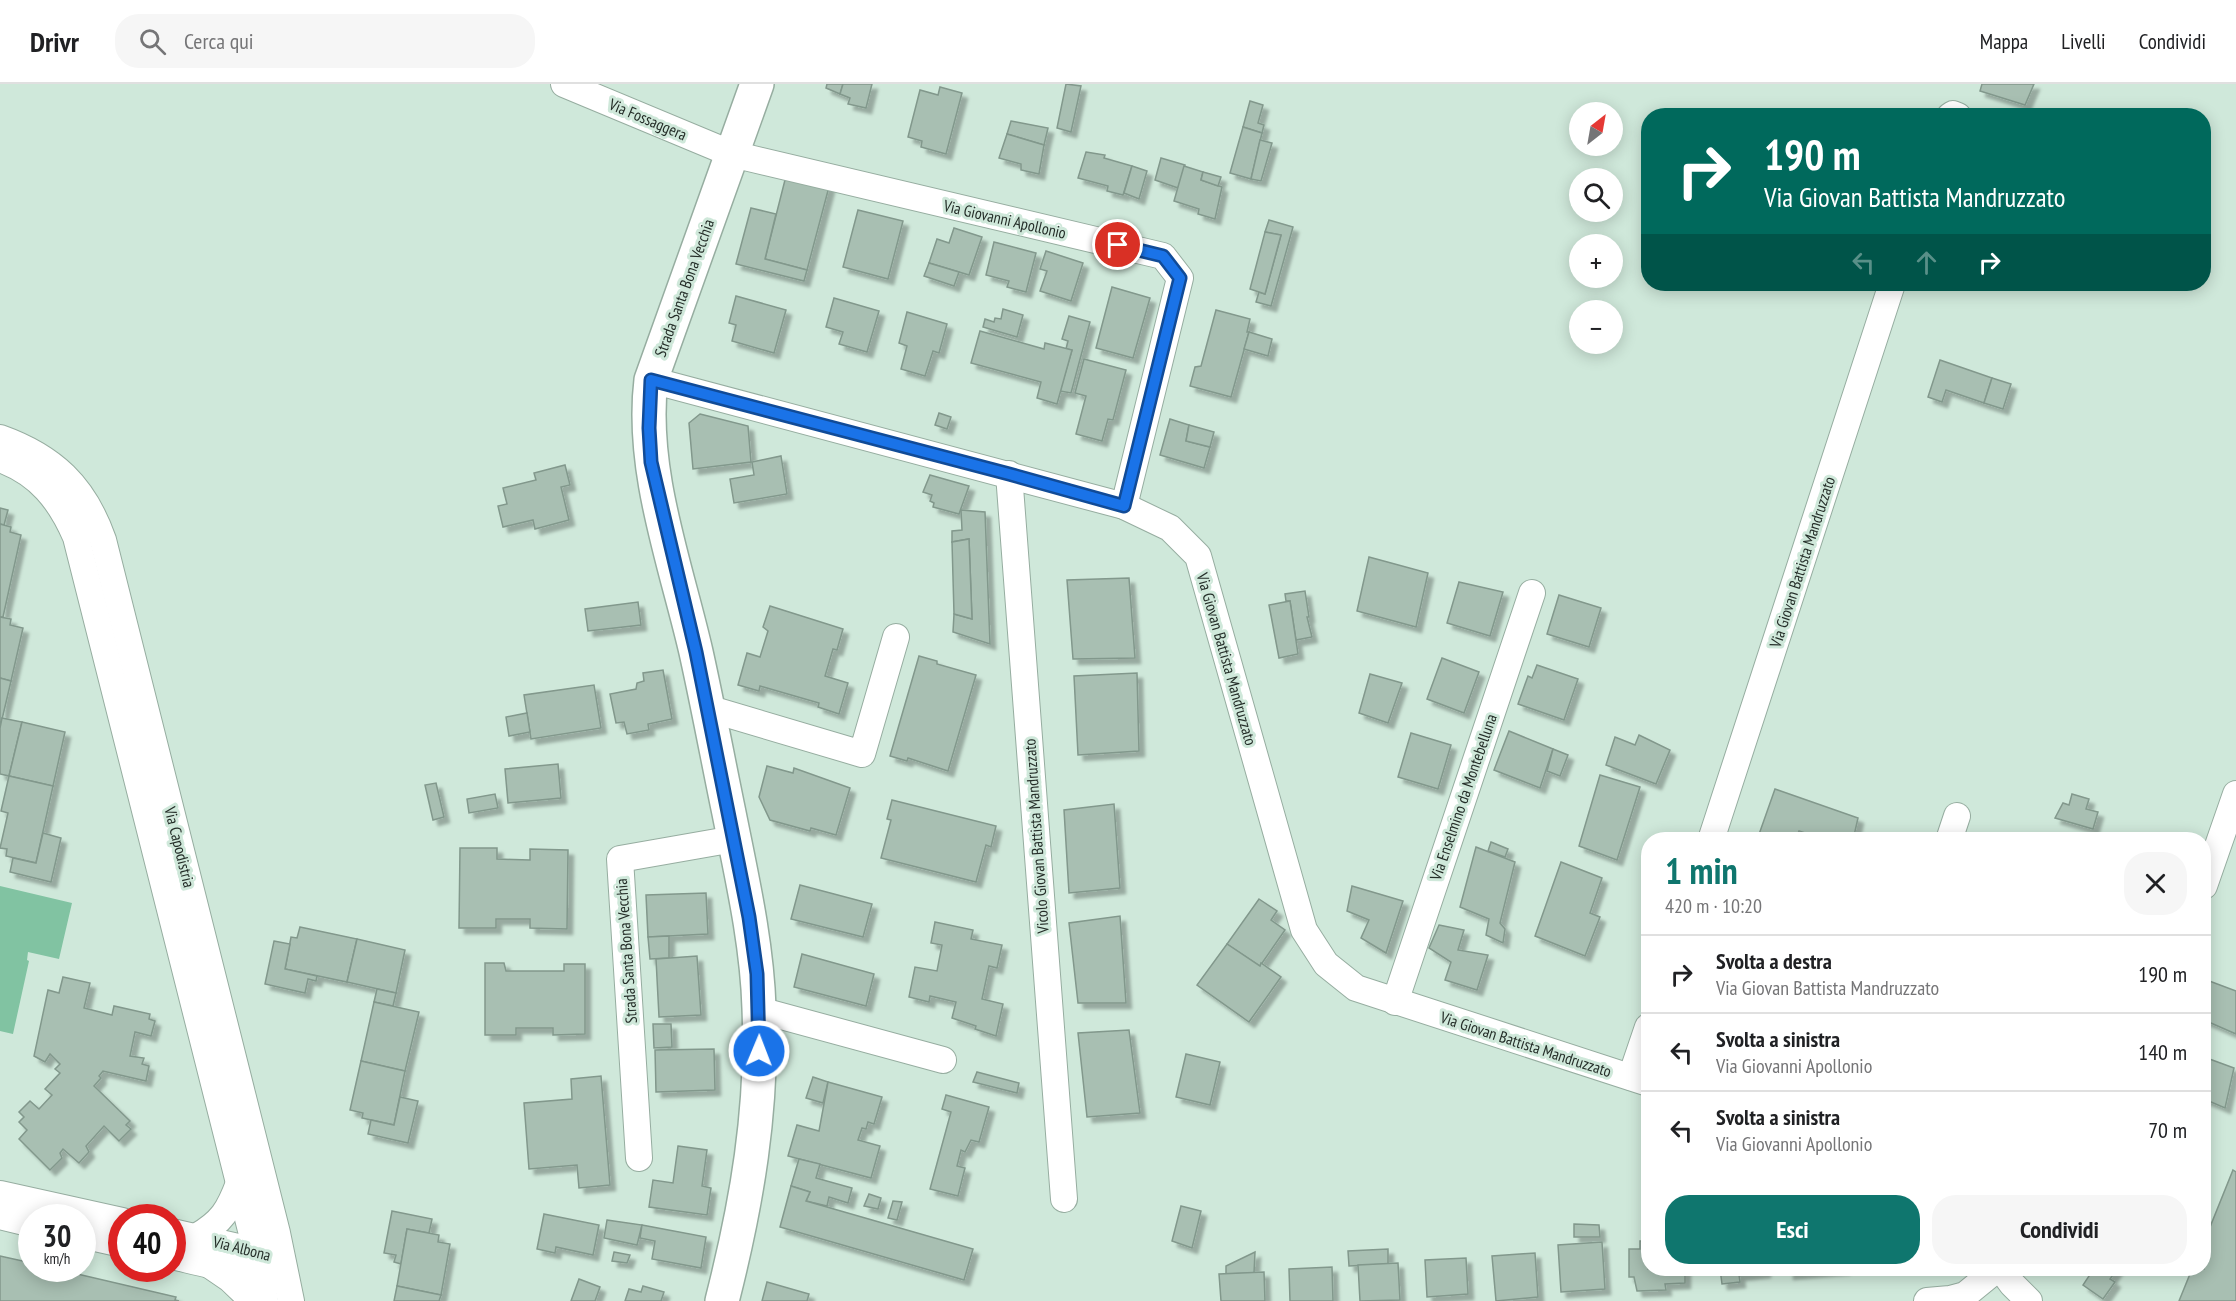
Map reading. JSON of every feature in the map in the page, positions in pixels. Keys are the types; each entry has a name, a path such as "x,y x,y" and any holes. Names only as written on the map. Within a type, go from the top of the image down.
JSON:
{"street":[{"name":"Via Fossaggera","path":"564,84 732,154"},
{"name":"Strada Santa Bona Vecchia","path":"722,1301 745,1205 753,1160 758,1091 757,974 749,917 707,708 651,462 649,428 651,380 757,84"},
{"name":"Via Giovanni Apollonio","path":"732,154 1163,256 1180,278 1124,506"},
{"name":"Via Giovan Battista Mandruzzato","path":"1714,832 1890,291"},
{"name":"Via Giovan Battista Mandruzzato","path":"651,380 1124,506 1170,528 1198,556 1304,930 1326,964 1356,988 1640,1080"},
{"name":"Via Capodistria","path":"0,438 32,451 64,475 78,491 98,525 267,1259 265,1301"},
{"name":"Via Capodistria","path":"0,459 22,468 38,479 55,496 67,515 76,537 239,1183 267,1259 291,1301"},
{"name":"Vicolo Giovan Battista Mandruzzato","path":"1009,474 1064,1199"},
{"name":"Via Enselmino da Montebelluna","path":"1395,1002 1532,593"},
{"path":"707,708 862,754 896,637"},
{"path":"2211,866 2236,794"},
{"path":"1952,832 1957,816"},
{"name":"Strada Santa Bona Vecchia","path":"639,1158 620,859 734,839"},
{"path":"759,1011 943,1060"},
{"name":"Via Albona","path":"186,1234 213,1227 224,1216 239,1183"},
{"path":"0,1194 108,1218"},
{"path":"0,1216 18,1220"},
{"name":"Via Albona","path":"186,1235 267,1259"},
{"name":"Via Albona","path":"186,1259 232,1269 267,1259"},
{"name":"Via Albona","path":"208,1264 230,1279 253,1301"},
{"path":"1927,1301 1965,1298 1991,1276"},
{"path":"2005,1276 2029,1301"}],"green space":[{"path":"0,886 72,903 59,959 28,952 27,960 29,961 13,1034 0,1031"}],"building":[{"path":"827,84 843,84 840,94 826,88"},
{"path":"843,84 872,84 866,108 848,104 850,98 840,94"},
{"path":"1066,84 1081,86 1071,132 1057,128"},
{"path":"1982,84 2034,84 2025,105 1980,91"},
{"path":"940,87 962,93 946,154 921,147 922,141 908,137 920,90 938,95"},
{"path":"1250,101 1263,105 1258,123 1264,125 1262,133 1243,127"},
{"path":"1011,121 1048,128 1044,145 1007,134"},
{"path":"1243,127 1262,133 1251,179 1230,173"},
{"path":"1007,134 1044,145 1039,174 1021,170 1021,164 999,158"},
{"path":"1260,140 1272,143 1261,181 1251,179"},
{"path":"1086,152 1105,155 1104,158 1132,166 1123,195 1107,191 1108,186 1078,178"},
{"path":"1161,158 1185,165 1178,188 1155,180"},
{"path":"1132,166 1147,171 1139,199 1124,193"},
{"path":"1184,166 1203,172 1201,180 1222,187 1215,219 1198,214 1199,209 1174,201"},
{"path":"787,172 830,183 807,270 765,259"},
{"path":"1203,172 1221,177 1218,186 1201,180"},
{"path":"751,208 776,214 765,259 807,270 804,281 736,264"},
{"path":"858,210 903,221 888,279 843,267"},
{"path":"1269,220 1293,227 1271,306 1256,302 1259,292 1265,294 1281,235 1265,232"},
{"path":"954,228 982,237 969,275 929,263 937,239 949,243"},
{"path":"1265,232 1281,235 1265,294 1250,289"},
{"path":"994,242 1036,253 1026,292 1007,287 1009,281 986,275"},
{"path":"1046,251 1083,263 1071,301 1040,291 1047,271 1040,269"},
{"path":"929,263 959,272 954,286 924,276"},
{"path":"1112,287 1150,298 1133,358 1096,348"},
{"path":"736,296 786,310 774,353 732,341 736,325 729,323"},
{"path":"834,298 879,311 867,352 839,344 843,332 826,327"},
{"path":"1003,309 1023,315 1017,337 983,327 985,319 994,322 995,318 1001,319"},
{"path":"1216,310 1250,319 1247,332 1249,332 1231,397 1190,386 1195,367 1201,366"},
{"path":"907,312 947,324 939,353 933,351 925,376 901,369 907,346 899,343"},
{"path":"1069,316 1090,322 1071,393 1060,391 1072,350 1066,349 1068,341 1062,339"},
{"path":"980,331 1044,349 1045,343 1072,350 1057,404 1037,398 1041,382 971,363"},
{"path":"1249,332 1272,339 1268,356 1244,349"},
{"path":"1084,359 1126,370 1113,420 1108,419 1102,441 1076,434 1086,396 1075,393"},
{"path":"1940,360 1992,378 1984,403 1946,390 1942,402 1928,397"},
{"path":"1992,378 2011,384 2003,409 1984,403"},
{"path":"939,413 951,417 947,429 935,425"},
{"path":"700,414 748,426 751,462 693,469 689,423"},
{"path":"1170,419 1189,425 1186,441 1210,447 1204,468 1160,455"},
{"path":"1189,425 1214,432 1210,447 1186,441"},
{"path":"781,456 787,494 734,503 730,479 754,475 752,462"},
{"path":"565,465 570,485 561,487 569,520 535,529 533,520 503,527 498,506 507,504 503,488 536,480 534,473"},
{"path":"930,475 969,486 959,514 933,507 934,503 930,501 932,495 923,492"},
{"path":"0,508 8,510 4,525 0,524"},
{"path":"961,510 985,512 990,644 953,632 954,614 972,619 969,539 952,542 952,531 962,530"},
{"path":"0,524 11,527 10,532 21,535 3,617 0,617"},
{"path":"969,539 972,619 954,614 952,542"},
{"path":"1369,557 1428,573 1416,627 1357,611"},
{"path":"1129,578 1135,658 1073,659 1067,580"},
{"path":"1459,582 1503,592 1490,636 1447,623"},
{"path":"1305,591 1309,617 1307,617 1312,637 1296,640 1290,601 1286,601 1285,594"},
{"path":"1559,595 1601,608 1589,647 1547,634"},
{"path":"1290,601 1298,654 1279,658 1269,605"},
{"path":"638,602 641,625 588,631 585,609"},
{"path":"770,606 843,629 837,650 833,649 825,676 848,683 839,714 818,707 819,703 760,686 759,691 738,685 747,653 760,657 768,631 763,627"},
{"path":"0,617 11,619 10,625 23,628 11,681 0,678"},
{"path":"919,656 937,661 937,664 976,675 948,771 908,758 907,761 890,756"},
{"path":"1442,658 1479,672 1464,713 1427,699"},
{"path":"1537,665 1578,679 1564,720 1518,704 1528,676 1532,678"},
{"path":"663,670 672,719 648,724 649,730 627,734 624,722 616,723 610,694 636,689 637,683 644,681 643,673"},
{"path":"1137,673 1139,751 1078,755 1074,676"},
{"path":"1370,674 1402,683 1388,723 1359,713"},
{"path":"0,678 11,681 0,728"},
{"path":"594,685 601,728 531,739 524,695"},
{"path":"527,713 530,732 509,736 506,717"},
{"path":"2,718 22,722 9,776 0,774"},
{"path":"22,722 65,732 53,786 9,776"},
{"path":"1509,731 1553,749 1540,788 1494,770"},
{"path":"1411,733 1451,745 1438,789 1398,777"},
{"path":"1639,735 1670,750 1656,784 1606,765 1615,737 1635,745"},
{"path":"1553,749 1568,755 1560,776 1547,771"},
{"path":"558,764 561,798 508,803 505,769"},
{"path":"767,766 793,773 794,768 850,788 836,835 811,828 810,831 770,820 759,797"},
{"path":"1600,775 1640,787 1617,860 1579,846"},
{"path":"9,776 53,786 36,863 6,856 7,849 0,848 8,813 1,811"},
{"path":"436,783 444,817 433,820 425,785"},
{"path":"1775,789 1858,818 1855,832 1760,832"},
{"path":"495,794 498,808 469,813 467,799"},
{"path":"2072,794 2089,799 2086,809 2098,812 2093,829 2055,818 2063,803 2069,805"},
{"path":"892,800 996,826 991,847 986,845 976,882 881,858 891,820 887,819"},
{"path":"1114,804 1120,888 1069,893 1064,810"},
{"path":"43,833 61,838 51,882 10,872 13,858 36,863"},
{"path":"1491,842 1508,849 1505,857 1488,851"},
{"path":"1476,847 1515,862 1500,923 1505,929 1503,943 1486,935 1489,919 1460,907"},
{"path":"460,848 497,848 497,859 530,860 530,849 568,850 567,929 530,928 530,919 496,919 496,928 459,928"},
{"path":"1561,862 1602,878 1590,913 1600,917 1585,956 1535,936"},
{"path":"800,885 872,904 863,937 791,919"},
{"path":"1352,886 1403,901 1386,953 1361,938 1369,920 1347,911"},
{"path":"706,893 708,934 648,937 646,895"},
{"path":"1259,899 1277,911 1271,920 1285,930 1260,966 1227,944"},
{"path":"1120,916 1126,1003 1078,1003 1069,923"},
{"path":"935,922 973,930 971,939 1002,945 997,968 989,966 982,999 1003,1004 996,1036 952,1018 956,1002 930,996 929,1002 909,997 915,967 937,971 942,945 931,943"},
{"path":"1439,925 1464,930 1458,950 1488,955 1477,990 1445,980 1451,962 1429,948"},
{"path":"300,927 357,939 347,982 285,969 291,937 297,938"},
{"path":"669,936 669,958 650,959 648,937"},
{"path":"357,939 405,950 396,993 347,982"},
{"path":"274,941 290,944 285,969 317,976 316,981 308,979 305,993 265,984"},
{"path":"1227,944 1281,977 1249,1022 1197,985"},
{"path":"802,954 874,974 866,1006 794,987"},
{"path":"697,956 701,1015 659,1017 656,959"},
{"path":"485,963 504,963 506,971 564,971 564,964 585,964 585,1034 553,1035 553,1028 516,1028 516,1035 485,1035"},
{"path":"63,977 90,983 84,1008 112,1015 114,1006 150,1014 149,1019 155,1021 151,1036 135,1032 130,1056 144,1058 142,1064 149,1066 146,1081 103,1071 99,1076 101,1078 94,1086 130,1121 126,1125 131,1129 119,1141 104,1126 86,1146 89,1152 79,1163 63,1149 60,1153 62,1158 50,1170 19,1139 27,1130 19,1122 24,1117 19,1112 30,1101 39,1109 52,1095 45,1089 60,1073 55,1069 60,1064 50,1054 45,1062 34,1056 48,990 59,993"},
{"path":"2211,982 2236,991 2236,1034 2211,1023"},
{"path":"377,989 396,993 393,1006 374,1002"},
{"path":"374,1002 419,1012 405,1071 361,1061"},
{"path":"653,1024 671,1024 672,1047 654,1048"},
{"path":"1129,1030 1140,1113 1087,1117 1078,1033"},
{"path":"714,1049 715,1090 656,1092 655,1050"},
{"path":"1186,1054 1220,1062 1210,1105 1176,1097"},
{"path":"2211,1060 2234,1068 2225,1108 2211,1102"},
{"path":"361,1061 405,1071 394,1125 362,1118 363,1113 350,1110"},
{"path":"977,1072 1019,1083 1017,1093 973,1082"},
{"path":"601,1076 610,1185 579,1188 577,1165 529,1169 524,1103 572,1099 571,1079"},
{"path":"813,1077 828,1082 823,1103 806,1098"},
{"path":"828,1082 882,1097 874,1124 868,1122 866,1129 862,1128 858,1140 880,1146 871,1178 788,1156 797,1125 819,1131"},
{"path":"946,1095 989,1107 979,1142 971,1140 965,1152 961,1150 957,1166 965,1168 958,1196 930,1189 951,1112 942,1109"},
{"path":"400,1097 418,1101 408,1143 368,1134 371,1120 394,1125"},
{"path":"678,1146 707,1150 702,1186 711,1188 707,1215 649,1207 653,1180 673,1183"},
{"path":"799,1159 820,1164 816,1178 852,1188 848,1203 829,1197 827,1206 806,1201 810,1192 791,1186"},
{"path":"2233,1170 2236,1172 2236,1301 2179,1301 2189,1276 2211,1276 2211,1225"},
{"path":"791,1186 810,1192 806,1201 973,1249 964,1280 780,1227"},
{"path":"869,1194 881,1198 878,1209 864,1206"},
{"path":"893,1201 902,1202 897,1220 888,1218"},
{"path":"1181,1206 1201,1211 1192,1248 1172,1241"},
{"path":"392,1211 432,1219 429,1233 407,1229 401,1264 394,1262 396,1255 384,1253"},
{"path":"544,1214 599,1225 593,1255 556,1247 555,1253 537,1249"},
{"path":"607,1220 642,1225 637,1245 604,1238"},
{"path":"1574,1224 1599,1225 1600,1237 1574,1237"},
{"path":"642,1225 706,1237 701,1268 652,1259 655,1241 640,1238"},
{"path":"407,1229 439,1235 438,1242 450,1244 441,1295 397,1286"},
{"path":"1641,1241 1641,1276 1685,1276 1685,1283 1665,1284 1666,1290 1637,1291 1634,1277 1629,1277 1629,1249 1640,1249"},
{"path":"1602,1242 1605,1289 1561,1292 1558,1245"},
{"path":"1388,1249 1388,1264 1349,1266 1348,1251"},
{"path":"614,1252 630,1255 627,1263 612,1261"},
{"path":"1255,1252 1254,1273 1226,1274 1226,1266"},
{"path":"1535,1253 1538,1297 1496,1301 1492,1256"},
{"path":"0,1256 18,1260 18,1282 96,1282 96,1278 176,1297 175,1300 179,1301 0,1301"},
{"path":"1466,1258 1468,1294 1427,1297 1425,1260"},
{"path":"1398,1263 1400,1300 1360,1301 1358,1265"},
{"path":"1332,1267 1333,1301 1290,1301 1289,1269"},
{"path":"1264,1272 1265,1301 1221,1301 1219,1274"},
{"path":"1721,1276 1739,1276 1740,1282 1722,1284"},
{"path":"2089,1276 2112,1276 2110,1279 2115,1282 2103,1299 2083,1285"},
{"path":"579,1279 600,1287 595,1301 571,1301"},
{"path":"767,1282 809,1294 807,1301 762,1301"},
{"path":"397,1286 441,1295 439,1301 394,1301"},
{"path":"643,1286 664,1292 661,1301 625,1301 629,1289 641,1292"}],"route":[{"path":"759,1051 757,974 749,917 696,652 651,462 649,428 651,380 1124,506 1180,278 1163,256 1118,245"}]}
